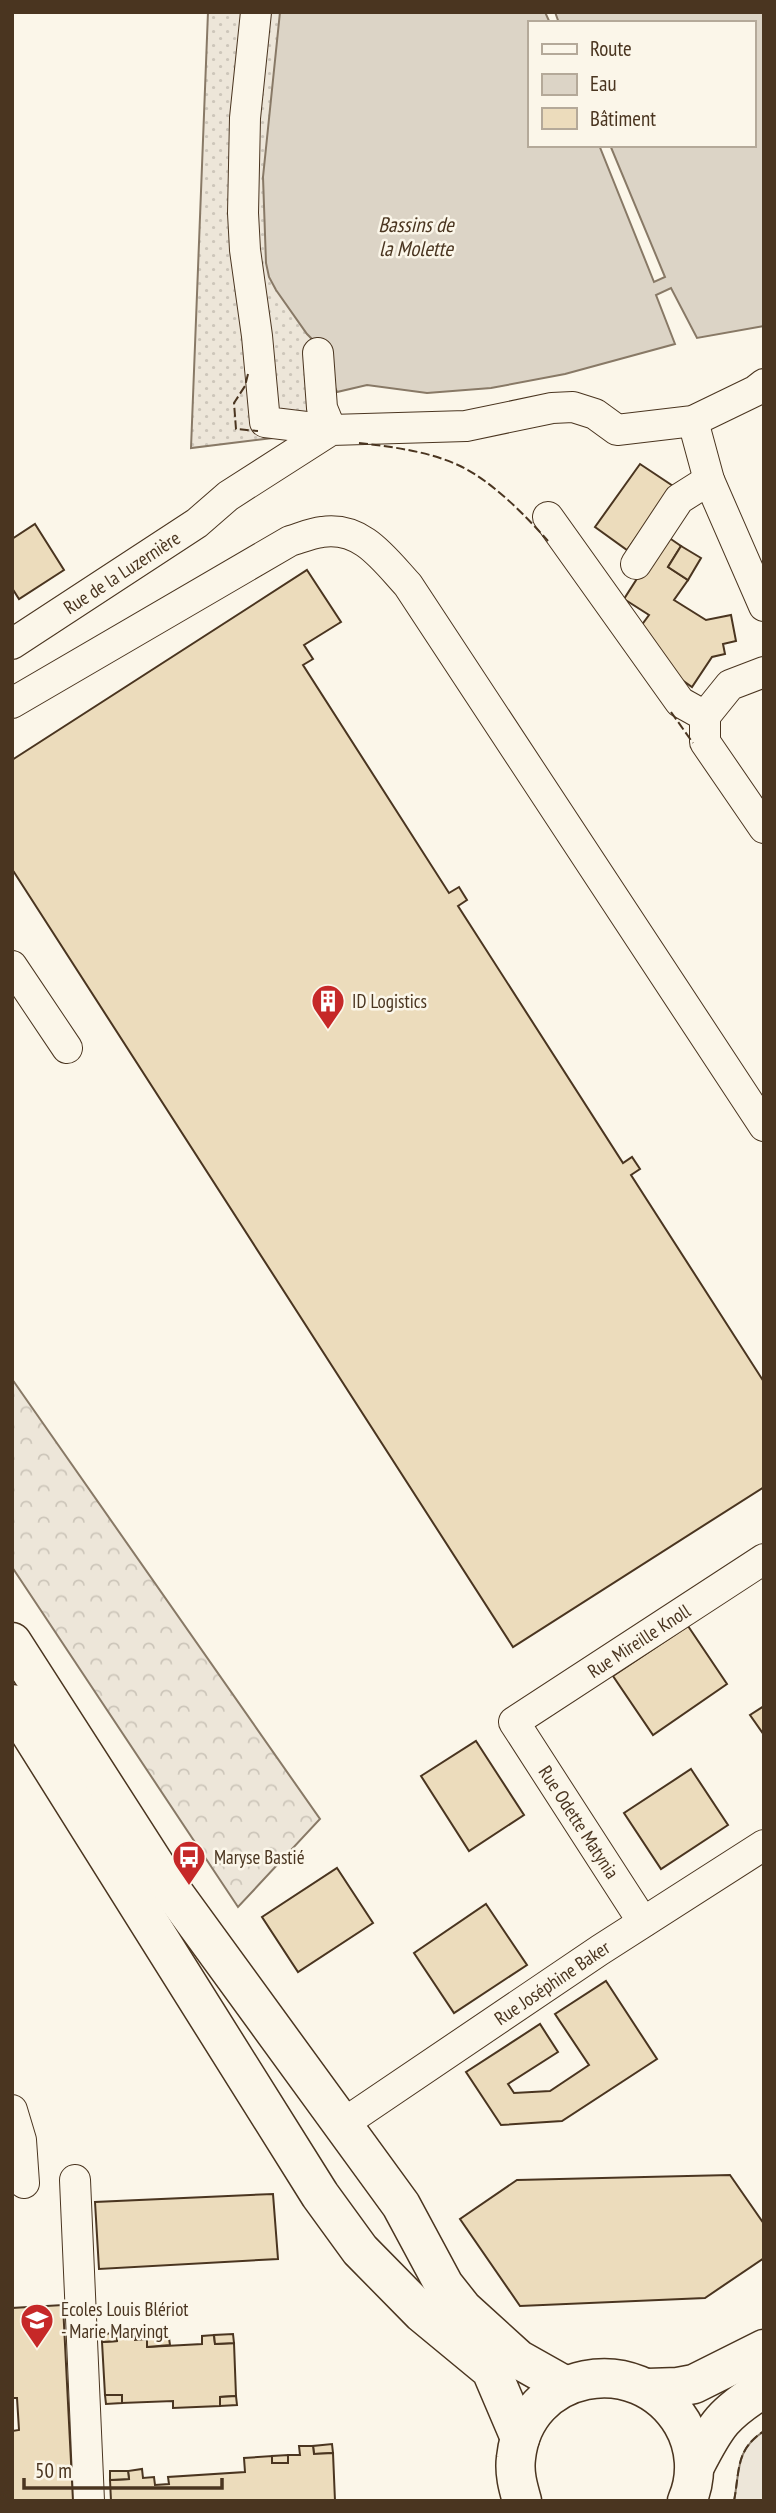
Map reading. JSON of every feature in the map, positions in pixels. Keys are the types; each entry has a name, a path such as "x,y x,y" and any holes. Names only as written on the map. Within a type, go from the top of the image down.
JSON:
{"main road":[{"path":"12,1642 168,1885 401,2205 444,2286 463,2309 518,2358 566,2386"},
{"path":"12,1704 320,2195 360,2250 422,2313 491,2370 520,2438"},
{"path":"522,2501 516,2481 515,2459 520,2438 530,2417 546,2399 566,2386 582,2381 615,2378 648,2388 678,2387 694,2384 764,2349"},
{"path":"648,2388 673,2408 689,2435 691,2483"},
{"path":"691,2483 721,2420 733,2408 764,2388"}],"street":[{"path":"256,12 245,118 243,212 265,422 331,430 467,426 552,408 573,407 595,414 617,430 693,421 764,384"},
{"path":"318,353 321,408 331,430"},
{"path":"693,421 709,480 764,606"},
{"name":"Rue de la Luzernière","path":"12,644 197,523 228,496 331,430"},
{"path":"636,564 679,499 709,480"},
{"path":"548,517 680,702 705,716"},
{"path":"12,703 290,541 323,531 349,533 371,545 408,585 764,1126"},
{"path":"764,672 730,685 705,716 705,742 764,828"},
{"path":"12,966 66,1048"},
{"name":"Rue Mireille Knoll","path":"514,1722 764,1559"},
{"name":"Rue Odette Matynia","path":"514,1722 643,1922"},
{"name":"Rue Joséphine Baker","path":"340,2122 390,2093 643,1922 764,1845"},
{"path":"12,2109 21,2140 24,2183"},
{"path":"75,2180 89,2501"}],"green space":[{"path":"208,12 294,12 309,330 331,424 273,438 191,448"},
{"path":"12,1379 320,1819 238,1907 12,1567"},
{"path":"764,2431 764,2501 734,2501 743,2453"}],"water":[{"name":"Bassins de la Molette","path":"280,12 545,12 549,21 528,21 528,147 600,147 654,282 665,277 611,147 755,147 755,21 558,21 555,12 764,12 764,326 697,338 671,288 656,295 675,344 565,374 491,388 427,393 367,385 337,392 330,377 327,354 307,334 269,277 266,263 263,177"}],"building":[{"path":"640,464 673,486 627,550 595,527"},
{"path":"35,524 64,570 19,599 12,588 12,539"},
{"path":"665,535 681,546 668,567 688,580 674,600 706,620 731,615 736,641 723,644 725,654 712,657 692,687 675,675 641,626 649,615 624,599"},
{"path":"681,546 701,558 688,580 668,567"},
{"name":"ID Logistics","path":"307,570 341,622 304,645 313,659 303,665 449,893 459,887 467,900 458,906 623,1163 632,1157 640,1169 631,1175 764,1382 764,1487 513,1647 12,869 12,760"},
{"path":"688,1626 727,1684 653,1735 613,1676"},
{"path":"764,1706 764,1735 750,1715"},
{"path":"476,1741 524,1815 469,1851 421,1776"},
{"path":"691,1769 728,1825 661,1869 624,1813"},
{"path":"337,1868 373,1923 298,1972 262,1917"},
{"path":"486,1904 527,1965 454,2013 414,1953"},
{"path":"606,1981 657,2059 562,2121 501,2125 466,2072 540,2024 558,2052 508,2084 514,2093 550,2091 589,2065 555,2014"},
{"path":"730,2175 764,2224 764,2258 705,2298 520,2306 460,2219 517,2180"},
{"path":"273,2194 278,2259 99,2269 95,2202"},
{"name":"Ecoles Louis Blériot - Marie Marvingt","path":"63,2305 73,2501 12,2501 12,2431 19,2430 17,2398 12,2398 12,2308"},
{"path":"135,2332 135,2340 147,2339 147,2347 202,2344 202,2336 214,2335 215,2344 234,2343 236,2396 220,2397 220,2406 173,2408 173,2401 122,2403 122,2395 105,2395 102,2342 117,2341 117,2333"},
{"path":"117,2333 117,2341 102,2342 102,2334"},
{"path":"233,2334 234,2343 215,2344 214,2335"},
{"path":"169,2338 170,2345 147,2347 147,2339"},
{"path":"105,2395 122,2395 122,2403 106,2404"},
{"path":"236,2396 237,2405 220,2406 220,2397"},
{"path":"332,2444 333,2453 314,2454 313,2446"},
{"path":"299,2446 313,2446 314,2454 333,2453 335,2501 111,2501 110,2480 129,2479 128,2471 142,2469 143,2478 154,2477 155,2485 169,2484 168,2477 245,2472 244,2458 272,2456 272,2463 288,2463 288,2455 300,2455"},
{"path":"288,2455 288,2463 272,2463 272,2456"},
{"path":"110,2471 128,2471 129,2479 110,2480"}],"fence":[{"path":"248,374 245,386 234,403 236,429 258,431"},
{"path":"359,443 422,453 458,465 495,489 548,541"},
{"path":"671,712 693,743"},
{"path":"734,2501 743,2453 764,2431"}],"place":[{"name":"ID Logistics","path":"328,1031"},
{"name":"Maryse Bastié","path":"189,1887"},
{"name":"Ecoles Louis Blériot - Marie Marvingt","path":"37,2350"}]}
